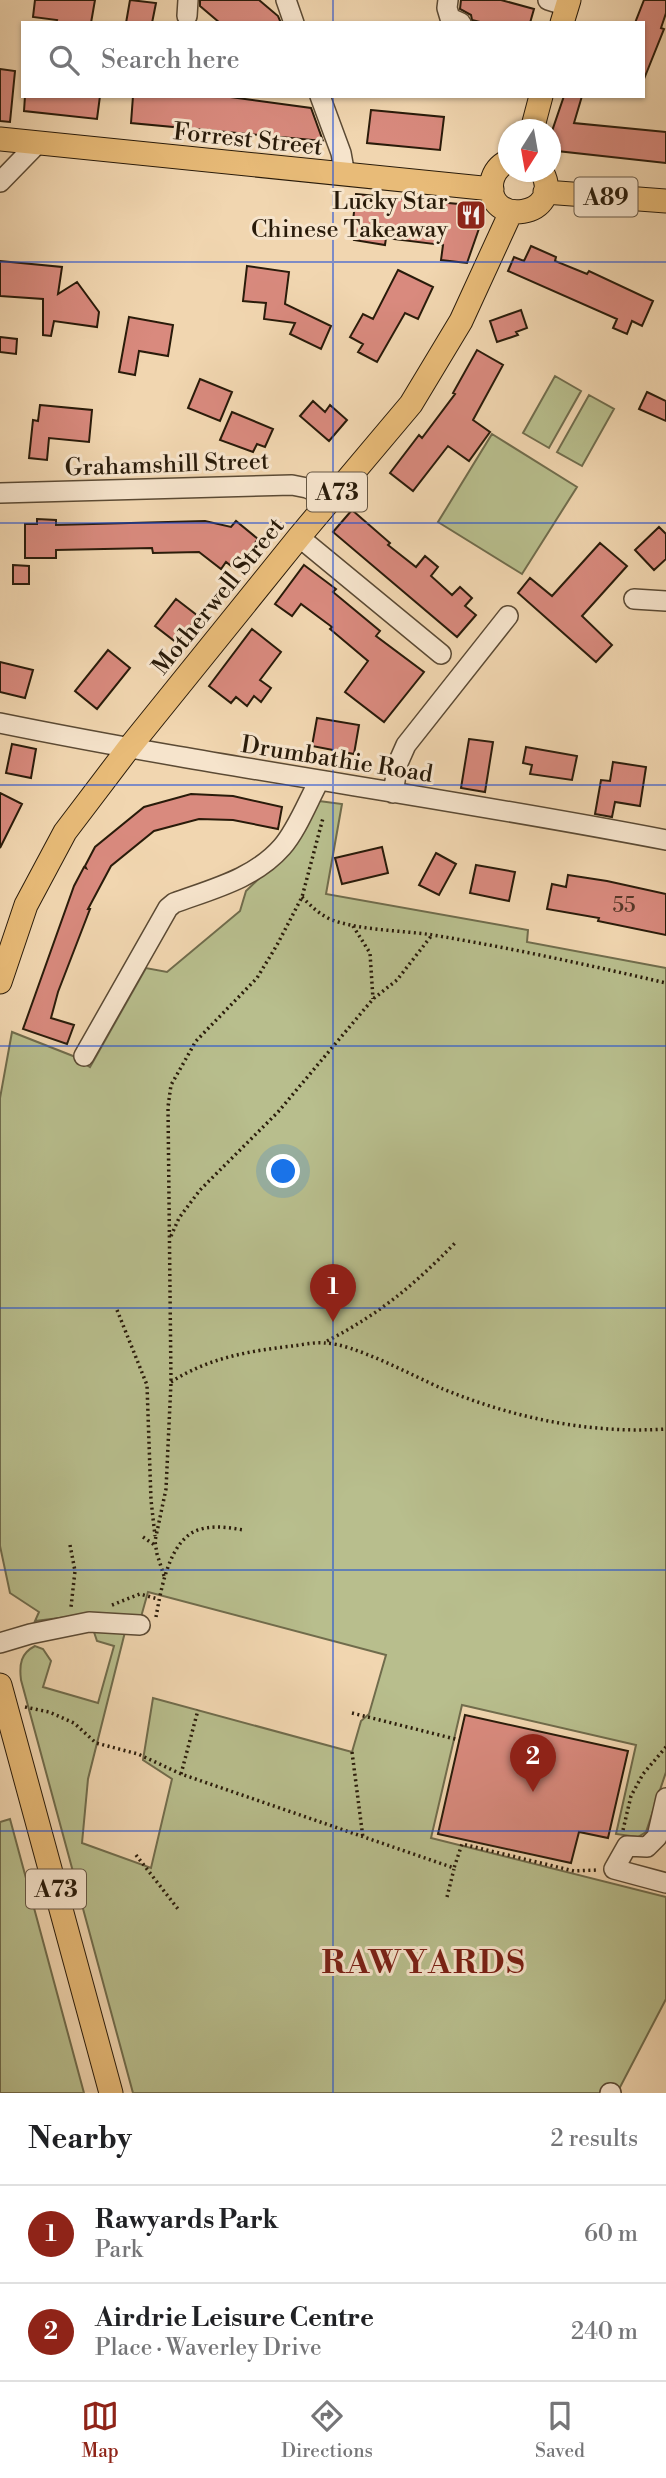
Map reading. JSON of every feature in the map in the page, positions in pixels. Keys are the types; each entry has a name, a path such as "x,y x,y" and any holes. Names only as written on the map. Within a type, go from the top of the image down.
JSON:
{"main road":[{"path":"535,119 540,98"},
{"name":"Forrest Street","path":"0,139 492,189"},
{"path":"498,168 492,178 492,189 498,203 511,212"},
{"name":"A89","path":"511,212 528,211 542,200 544,182 666,201"},
{"name":"Motherwell Street","path":"1,979 26,905 65,832 128,749 299,537 411,404 461,321 511,212"},
{"name":"A73","path":"0,1685 6,1721 111,2093"}],"street":[{"path":"286,0 293,21"},
{"path":"448,0 450,18 457,21"},
{"path":"321,98 341,153 345,175"},
{"path":"0,182 38,143"},
{"name":"Grahamshill Street","path":"0,493 292,485 307,488 332,499"},
{"path":"299,537 441,654"},
{"path":"634,599 666,601"},
{"path":"393,793 398,763 406,745 508,616"},
{"name":"Drumbathie Road","path":"0,723 128,749 545,816 666,840"},
{"path":"84,1056 169,908 174,903 247,876 270,859 284,845 319,781"},
{"path":"0,1643 89,1622 147,1626"},
{"path":"666,1798 657,1836 659,1844 647,1847 627,1846 614,1870 666,1883"}],"path":[{"path":"156,1544 166,1489 171,1382 168,1107 171,1085 196,1041 257,978 302,897 324,815"},
{"path":"302,897 316,911 352,925 432,935 565,960 666,983"},
{"path":"352,925 370,953 373,999"},
{"path":"170,1239 179,1218 200,1190 278,1112 373,999 397,980 432,935"},
{"path":"171,1382 203,1365 227,1357 326,1342 364,1322 396,1299 456,1242"},
{"path":"117,1310 147,1385 151,1500 156,1544 164,1576"},
{"path":"326,1342 359,1352 476,1402 533,1417 595,1429 666,1429"},
{"path":"147,1626 164,1576 181,1542 198,1529 221,1526 244,1530"},
{"path":"143,1537 156,1544"},
{"path":"67,1626 74,1597 75,1572 70,1545"},
{"path":"6,1721 29,1707 49,1712 74,1723 96,1743 138,1754 181,1774 454,1868"},
{"path":"181,1774 198,1710"},
{"path":"352,1713 459,1741"},
{"path":"621,1838 631,1796 643,1774 666,1747"},
{"path":"352,1752 363,1838"},
{"path":"447,1898 461,1844 575,1871 614,1870"},
{"path":"136,1855 178,1909"}],"green space":[{"path":"555,376 581,391 549,448 523,433"},
{"path":"589,395 614,409 582,466 557,452"},
{"path":"492,434 577,487 522,574 438,522"},
{"path":"319,801 342,804 326,894 528,930 527,942 666,968 666,1772 646,1832 638,1837 616,1834 636,1745 462,1705 431,1838 666,1897 666,1999 617,2093 133,2093 21,1680 22,1660 35,1646 43,1649 51,1661 43,1687 98,1703 114,1646 97,1641 94,1632 125,1632 88,1779 82,1843 151,1868 172,1779 143,1760 153,1698 352,1752 361,1721 369,1714 386,1655 148,1592 141,1617 100,1613 35,1621 39,1612 10,1593 0,1546 0,1098 12,1032 73,1056 90,1067 146,968 167,972 240,911 246,891 293,846"},
{"path":"10,1819 84,2093 0,2093 0,1822"}],"building":[{"path":"35,0 95,0 91,21 57,21 33,17"},
{"path":"130,0 156,3 152,21 126,21"},
{"path":"200,0 259,0 280,21 218,21 200,6"},
{"path":"461,0 501,0 534,9 531,21 476,21 460,9"},
{"path":"644,0 666,0 666,13 661,28 664,29 645,76 645,21 636,21"},
{"path":"0,69 15,71 10,122 0,121"},
{"path":"25,98 100,98 97,119 24,111"},
{"path":"133,98 238,98 311,108 323,141 131,123"},
{"path":"563,98 581,98 574,123 666,132 666,163 561,151 561,119 556,119"},
{"path":"371,110 444,117 440,150 367,143"},
{"path":"356,194 479,206 483,217 467,263 441,260 443,245 386,238 385,245 354,240 356,230 352,230"},
{"path":"531,246 556,257 555,261 587,274 589,271 653,301 642,326 632,321 627,334 613,328 617,319 508,271 514,257 524,261"},
{"path":"0,261 62,267 58,294 77,282 99,312 97,327 54,321 51,336 43,335 43,299 0,296"},
{"path":"247,266 289,272 285,304 331,326 321,349 290,334 295,323 264,319 266,303 243,301"},
{"path":"398,270 433,287 418,319 405,313 377,362 358,352 363,344 350,337 363,314 373,319"},
{"path":"521,310 527,328 516,332 518,335 497,342 490,321"},
{"path":"129,317 173,325 168,356 139,351 135,375 119,372"},
{"path":"0,337 17,339 16,354 0,352"},
{"path":"477,350 503,365 473,420 490,432 469,461 448,446 413,491 390,473 419,435 422,438 455,394 453,393"},
{"path":"200,379 232,392 220,421 188,408"},
{"path":"647,392 666,401 666,421 639,409"},
{"path":"313,401 325,412 330,405 347,420 329,441 300,416"},
{"path":"40,405 92,410 89,442 49,438 47,460 29,458 33,420 38,421"},
{"path":"232,412 273,429 265,447 257,444 253,452 220,440"},
{"path":"352,510 390,543 388,545 416,567 425,556 438,567 431,576 452,595 460,587 472,598 465,606 476,615 457,637 333,532"},
{"path":"37,519 56,520 56,525 205,521 231,527 236,521 258,539 235,569 226,562 221,569 199,552 153,553 152,548 56,550 56,558 25,558 25,524 37,524"},
{"path":"659,527 666,534 666,559 654,570 635,550"},
{"path":"600,543 627,566 582,616 612,645 596,662 518,593 530,578 552,596"},
{"path":"13,565 29,566 29,584 13,584"},
{"path":"304,565 336,589 333,592 380,631 376,636 424,672 384,722 345,692 368,661 330,629 332,627 301,604 292,616 275,604"},
{"path":"176,599 198,616 177,643 155,626"},
{"path":"252,629 281,652 260,680 271,688 261,702 254,696 247,706 236,697 231,703 209,686"},
{"path":"108,650 130,668 97,709 75,691"},
{"path":"0,662 33,670 25,698 0,692"},
{"path":"317,718 359,725 354,754 312,746"},
{"path":"469,739 493,742 485,792 461,788"},
{"path":"12,744 36,749 31,778 6,773"},
{"path":"526,747 577,756 572,780 530,774 532,765 523,763"},
{"path":"613,762 646,767 640,806 615,802 612,817 595,814 601,780 610,781"},
{"path":"0,793 22,804 0,848"},
{"path":"191,794 233,796 282,807 278,829 233,820 199,819 154,831 111,866 88,909 51,1018 74,1025 67,1044 23,1029 74,886 95,847 144,807"},
{"path":"382,847 388,873 342,884 335,858"},
{"path":"436,853 456,864 439,895 419,885"},
{"path":"476,865 515,872 509,901 470,893"},
{"path":"568,875 666,894 666,935 598,921 599,918 547,909 552,884 566,887"},
{"path":"465,1715 628,1751 608,1838 579,1832 571,1863 438,1834"}],"place":[{"name":"Lucky Star Chinese Takeaway","path":"471,215"},
{"name":"Rawyards Park","path":"333,1322"},
{"name":"Airdrie Leisure Centre","path":"533,1792"}],"district":[{"name":"RAWYARDS","path":"424,1962"}]}
